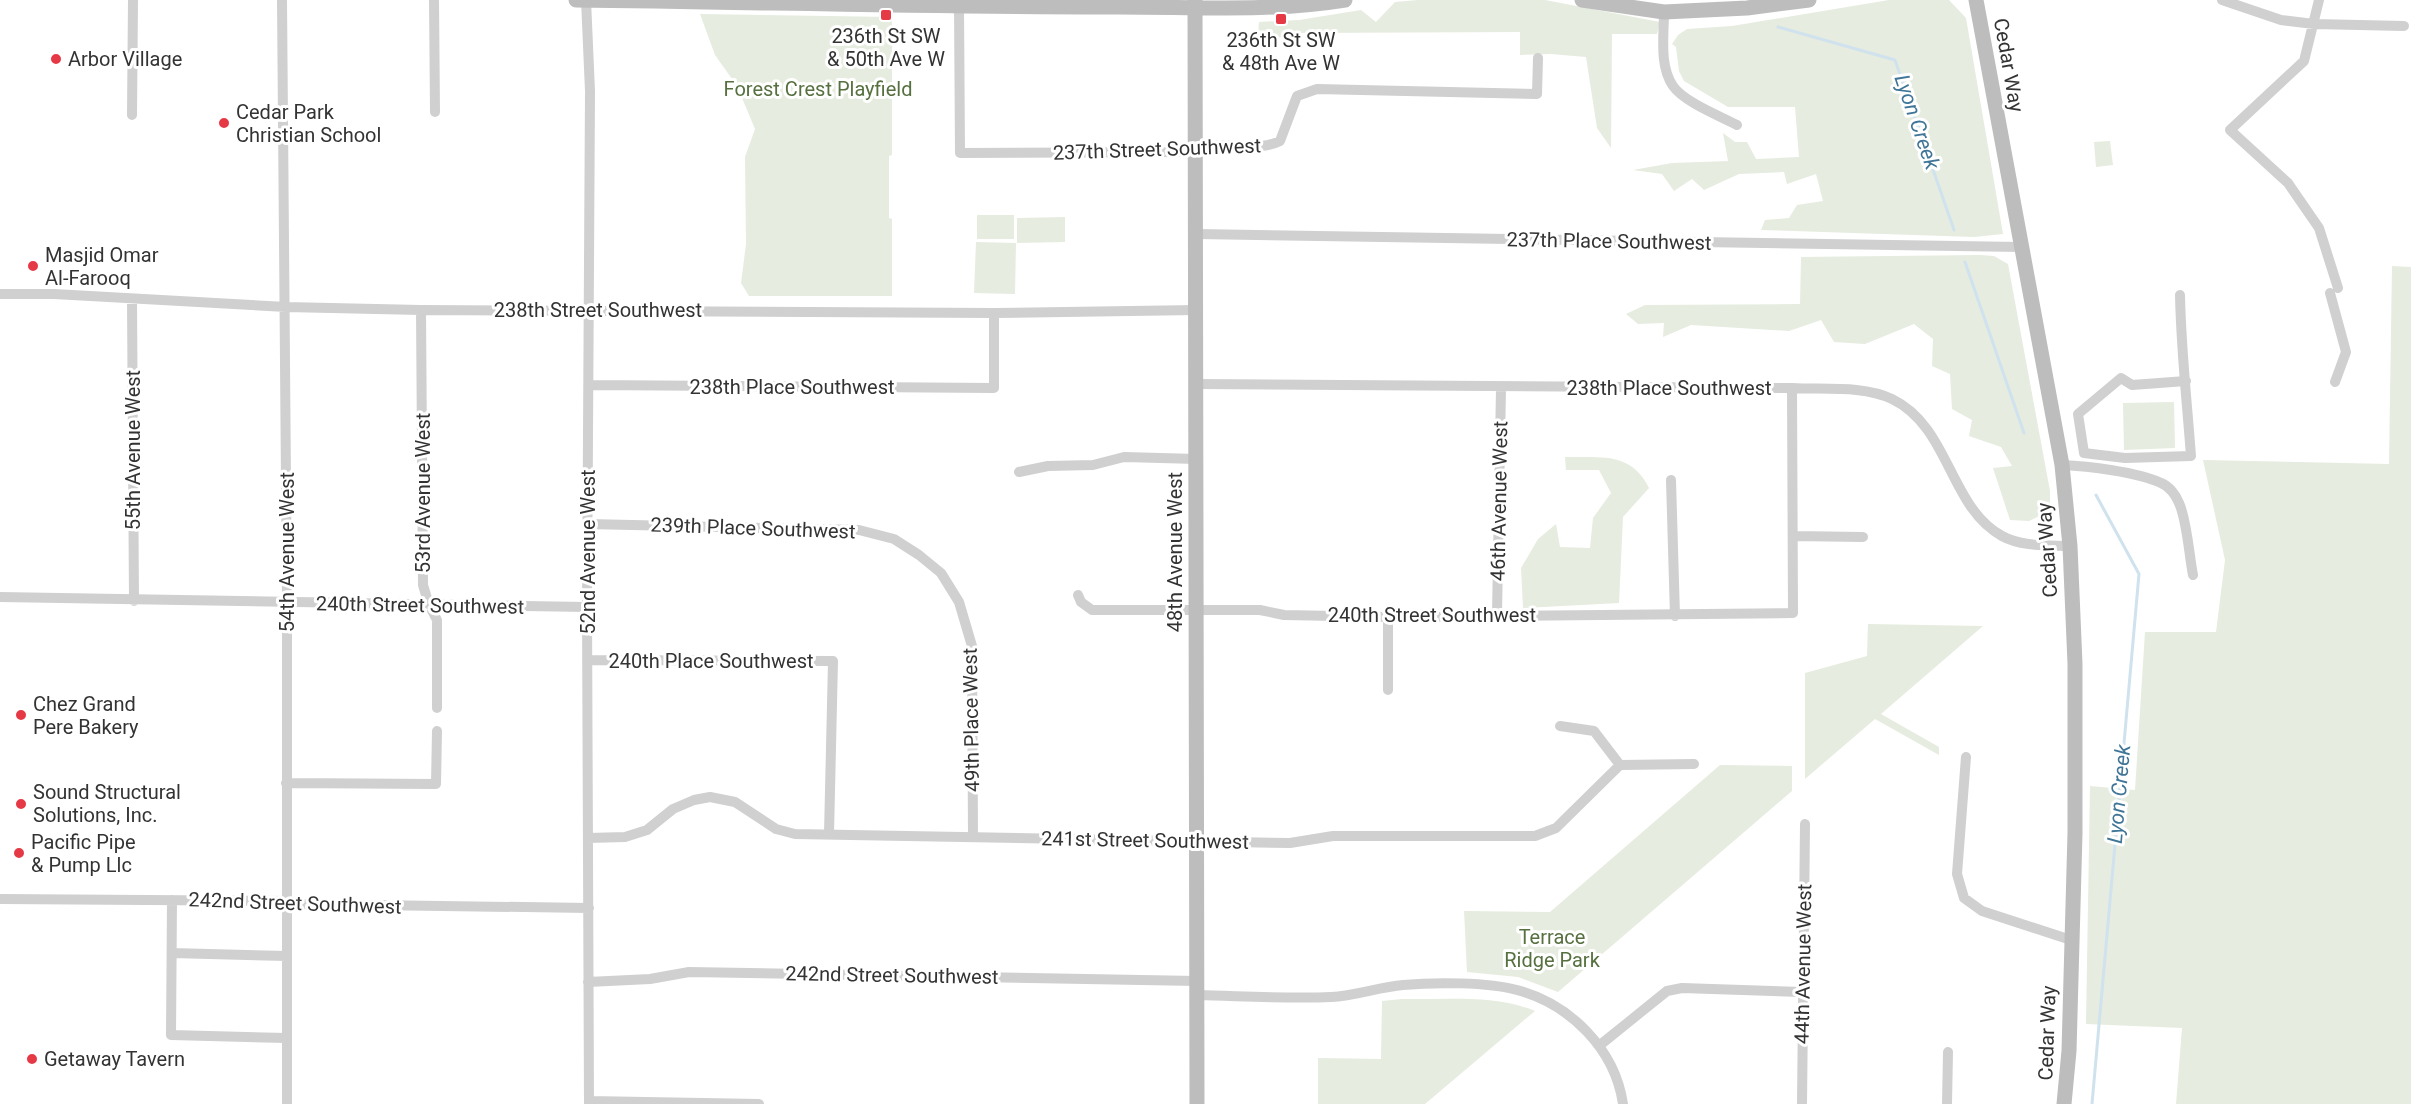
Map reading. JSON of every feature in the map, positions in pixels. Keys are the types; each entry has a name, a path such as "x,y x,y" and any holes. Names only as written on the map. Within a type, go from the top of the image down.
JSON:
{"main road":[{"path":"576,0 862,2 959,7 1195,4 1270,8 1345,0"},
{"path":"1582,0 1664,12 1809,0"},
{"name":"Cedar Way","path":"1976,0 2062,465 2070,546 2075,664 2075,833 2069,1051 2064,1104"},
{"name":"48th Avenue West","path":"1195,4 1197,1104"}],"street":[{"path":"132,115 133,0"},
{"name":"54th Avenue West","path":"282,0 286,307 286,1104"},
{"path":"434,0 435,112"},
{"name":"52nd Avenue West","path":"586,0 590,91 587,608 590,1103"},
{"path":"2222,0 2281,20 2314,24 2404,26"},
{"path":"2319,0 2304,61 2230,130 2288,183 2319,228 2346,352 2335,382"},
{"name":"237th Street Southwest","path":"959,7 960,153 1195,152 1206,145 1270,146 1280,141 1297,96 1317,89 1537,94 1538,58"},
{"path":"1664,12 1664,58 1673,86 1684,96 1737,125"},
{"name":"237th Place Southwest","path":"1197,234 2021,247"},
{"name":"238th Street Southwest","path":"0,294 54,294 286,307 421,310 994,313 1196,310"},
{"path":"2180,295 2181,343 2186,381 2191,456 2125,458 2084,453 2078,414 2121,378 2132,385 2186,381"},
{"name":"55th Avenue West","path":"132,300 134,601"},
{"name":"53rd Avenue West","path":"421,310 423,585 429,605 437,620 437,708"},
{"name":"238th Place Southwest","path":"590,385 994,388 994,313"},
{"name":"238th Place Southwest","path":"1196,384 1501,388 1792,388 1871,392 1892,399 1912,413 1933,435 1978,518 2003,537 2030,544 2070,546"},
{"name":"46th Avenue West","path":"1497,615 1501,388"},
{"path":"1792,388 1793,536 1863,537"},
{"path":"1019,472 1048,466 1093,465 1124,457 1197,459"},
{"path":"2062,465 2133,475 2162,483 2172,491 2180,504 2193,575"},
{"path":"1671,480 1675,615"},
{"name":"239th Place Southwest","path":"588,524 859,530 894,539 941,573"},
{"name":"240th Street Southwest","path":"1078,595 1081,602 1092,610 1260,610 1284,615 1793,613 1793,536"},
{"name":"49th Place West","path":"941,573 958,602 972,646 973,837"},
{"name":"240th Street Southwest","path":"0,597 587,608"},
{"path":"1388,616 1388,690"},
{"name":"240th Place Southwest","path":"588,660 833,661 829,834"},
{"path":"1560,726 1594,730 1620,765 1694,764"},
{"path":"286,783 436,784 437,731"},
{"path":"1966,757 1957,874 1964,898 1974,906 2013,922 2071,940"},
{"name":"241st Street Southwest","path":"588,838 625,837 647,830 673,809 694,800 710,797 735,802 776,829 795,834 1290,843 1333,836 1535,836 1556,828 1620,765"},
{"name":"44th Avenue West","path":"1802,1104 1805,824"},
{"name":"242nd Street Southwest","path":"0,899 287,901 326,905 589,908"},
{"path":"172,900 171,1035 286,1038"},
{"path":"172,952 287,956"},
{"name":"242nd Street Southwest","path":"588,982 650,979 689,972 1198,988 1329,997 1402,985 1502,987 1518,990 1550,1003 1577,1022 1600,1045 1617,1081 1623,1104"},
{"path":"1600,1045 1667,991 1682,988 1802,992"},
{"path":"1947,1104 1948,1052"},
{"path":"590,1103 759,1104"}],"green space":[{"path":"1545,0 1660,22 1657,34 1612,34 1611,148 1597,128 1586,57 1551,54 1520,55 1520,32 1299,33 1263,41 1258,33 1259,22 1299,20 1361,10 1376,22 1395,2"},
{"path":"1889,0 1949,0 1966,18 2003,234 1974,237 1761,230 1765,220 1789,218 1797,205 1823,201 1816,174 1787,184 1784,172 1739,174 1704,190 1692,179 1674,191 1662,174 1633,170 1672,163 1728,161 1723,133 1735,142 1747,142 1756,159 1799,157 1795,107 1728,107 1684,81 1679,71 1676,47 1672,44 1678,35 1687,29 1732,26"},
{"name":"Forest Crest Playfield","path":"700,14 892,17 892,155 889,156 889,218 892,219 892,296 749,296 741,283 746,244 745,157 755,129 737,86 715,55"},
{"path":"2110,141 2113,165 2096,167 2094,142"},
{"path":"977,215 1014,215 1014,239 977,239"},
{"path":"1065,217 1065,242 1017,243 1017,218"},
{"path":"976,242 1016,243 1015,294 974,293"},
{"path":"1994,256 2008,264 2050,491 2050,511 2029,521 2010,520 1993,468 2012,466 2001,447 1969,436 1972,420 1952,409 1950,374 1932,366 1933,339 1914,324 1865,344 1834,342 1821,320 1789,331 1691,325 1663,337 1664,323 1638,324 1626,314 1645,305 1800,304 1801,257"},
{"path":"2392,266 2411,267 2411,1104 2176,1104 2182,1028 2086,1024 2090,786 2135,790 2145,632 2216,632 2225,560 2203,460 2389,464"},
{"path":"2174,402 2175,448 2124,450 2123,403"},
{"path":"1565,457 1602,457 1624,462 1642,476 1649,488 1623,517 1619,603 1523,608 1521,568 1538,539 1556,524 1560,547 1590,548 1593,518 1611,493 1599,470 1566,470"},
{"path":"1868,624 1983,626 1881,714 1939,747 1939,755 1875,719 1805,779 1805,673 1867,656"},
{"name":"Terrace Ridge Park","path":"1720,765 1792,766 1792,791 1558,992 1518,977 1467,972 1464,911 1550,912"},
{"name":"Terrace Ridge Park","path":"1402,999 1486,1000 1535,1011 1425,1104 1318,1104 1318,1058 1381,1059 1382,1001"}],"waterway":[{"name":"Lyon Creek","path":"1778,27 1895,60 1954,230"},
{"name":"Lyon Creek","path":"1965,262 2024,433"},
{"name":"Lyon Creek","path":"2092,1104 2139,574 2096,495"}],"place":[{"name":"236th St SW & 50th Ave W","path":"886,15"},
{"name":"236th St SW & 48th Ave W","path":"1281,19"},
{"name":"Arbor Village","path":"56,59"},
{"name":"Cedar Park Christian School","path":"224,123"},
{"name":"Masjid Omar Al-Farooq","path":"33,266"},
{"name":"Chez Grand Pere Bakery","path":"21,715"},
{"name":"Sound Structural Solutions, Inc.","path":"21,804"},
{"name":"Pacific Pipe & Pump Llc","path":"19,853"},
{"name":"Getaway Tavern","path":"32,1059"}]}
